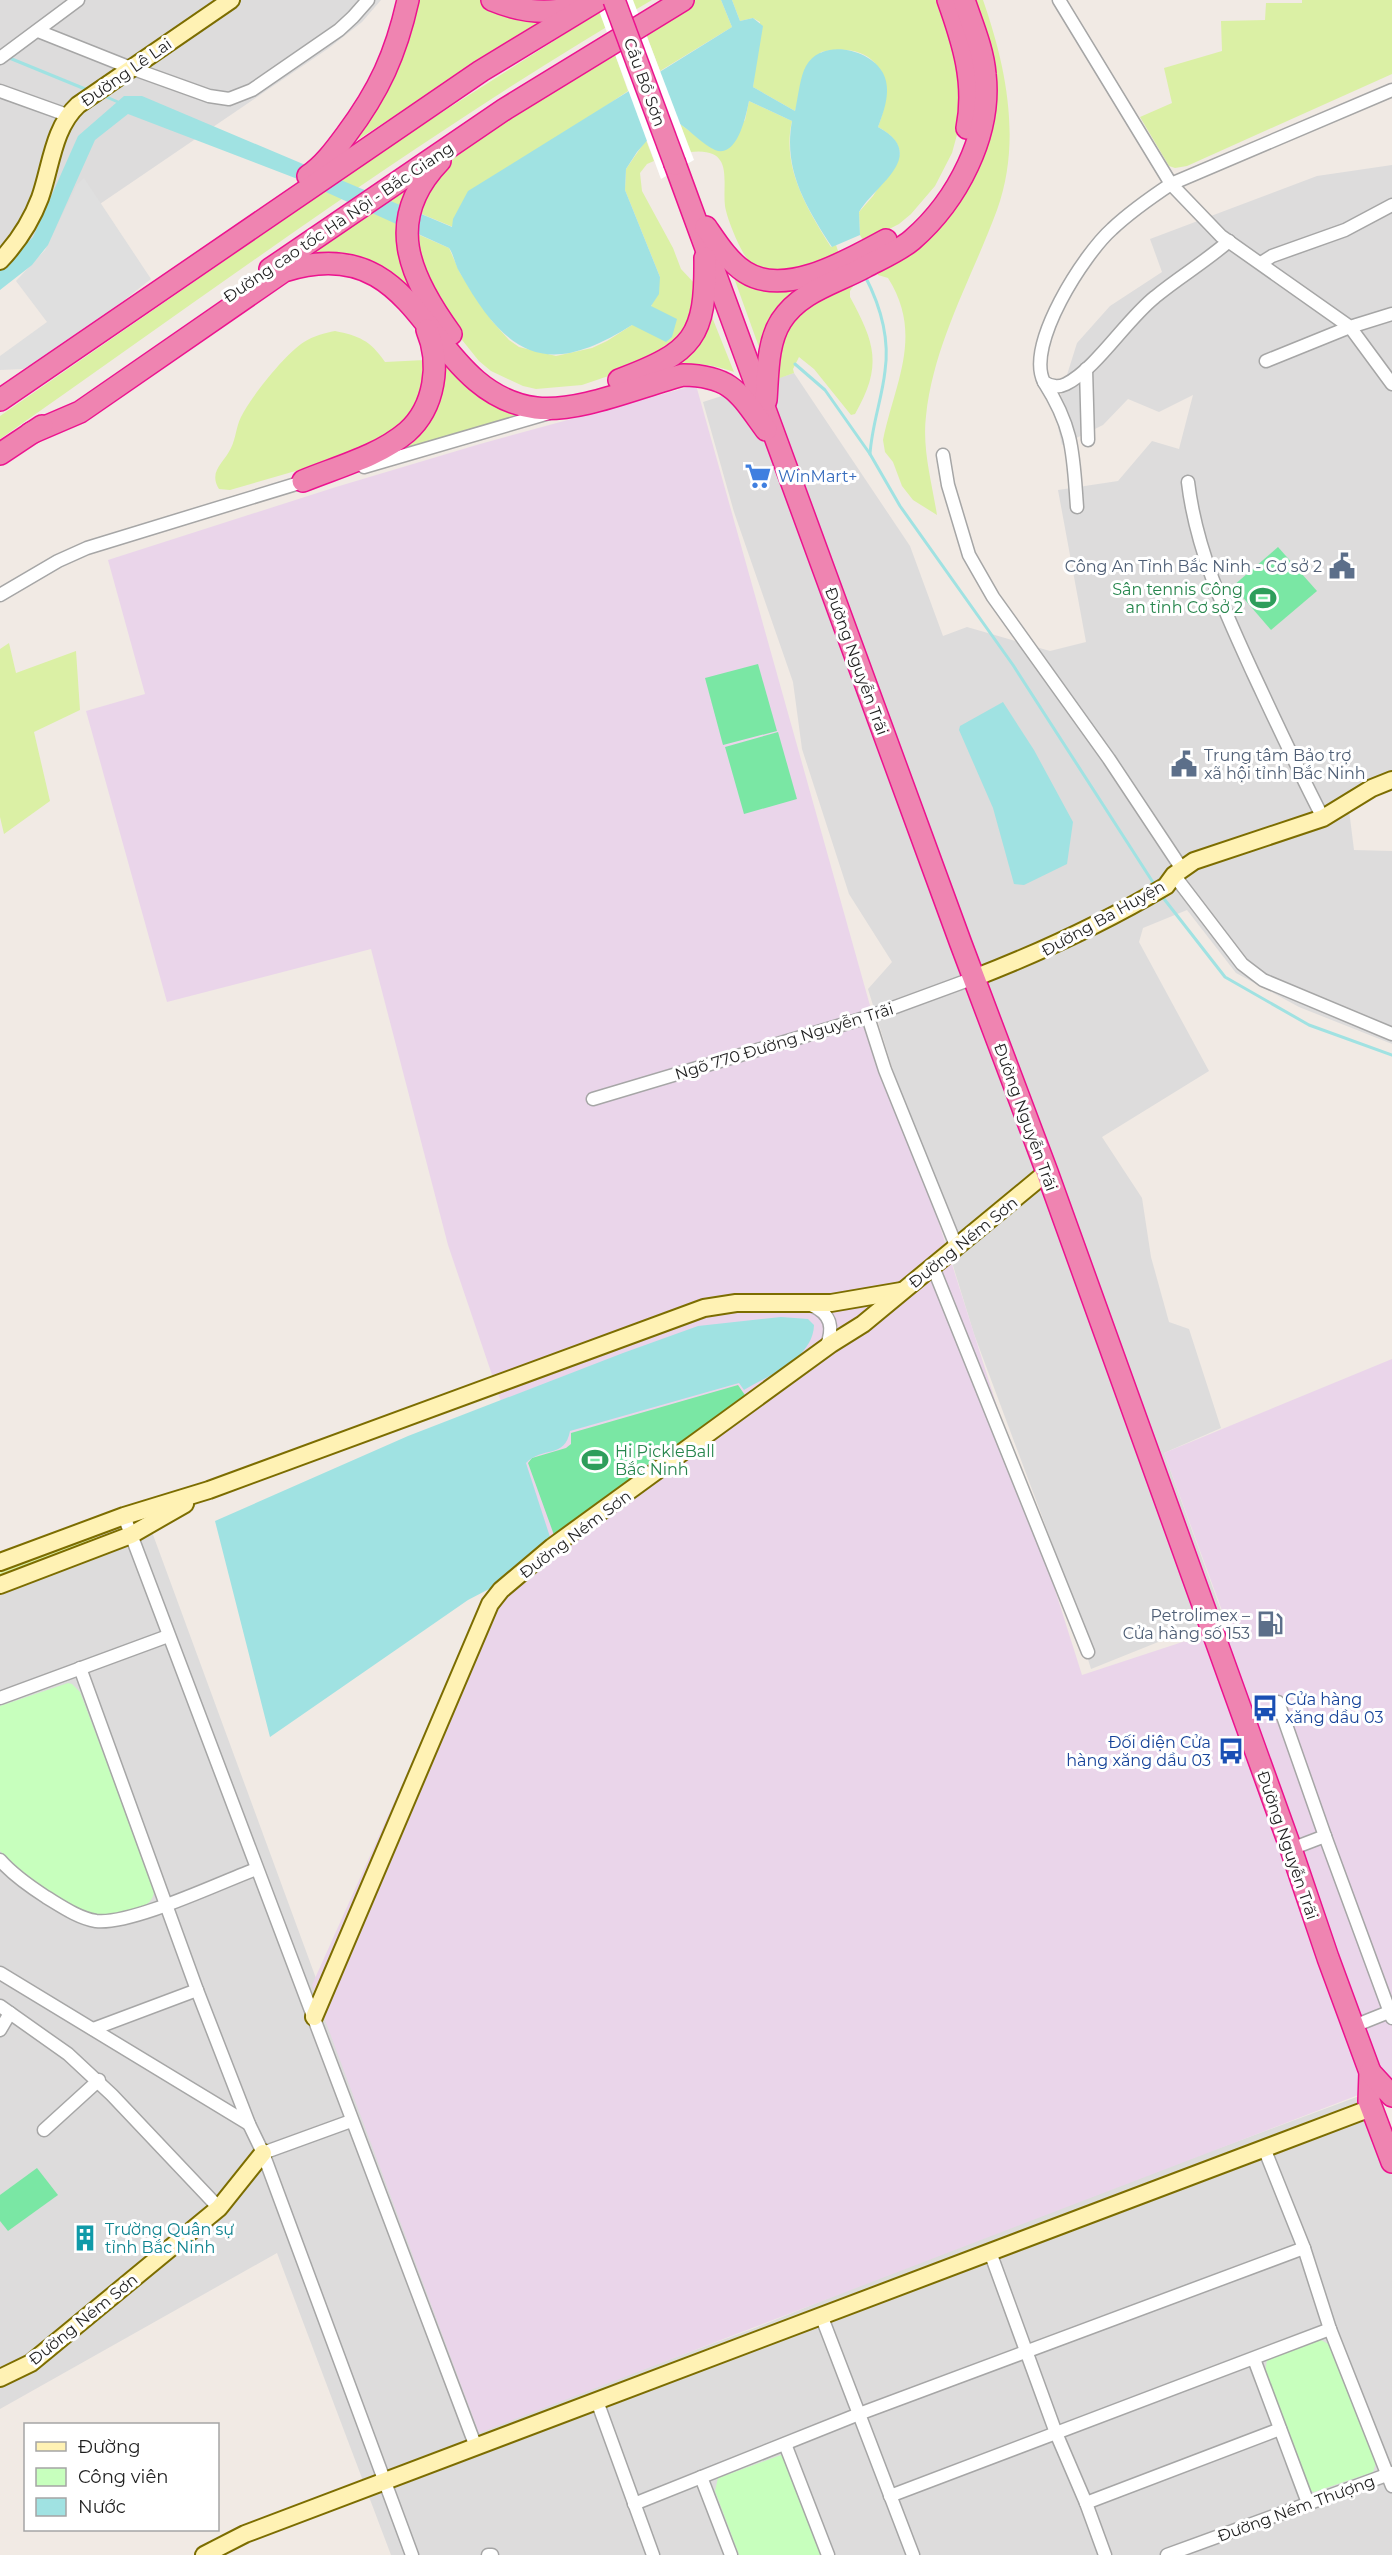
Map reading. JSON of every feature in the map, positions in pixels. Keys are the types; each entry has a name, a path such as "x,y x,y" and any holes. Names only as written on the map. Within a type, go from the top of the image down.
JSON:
{"highway":[{"path":"118,318 161,278 313,172 326,159 369,104 388,68 402,27 408,0"},
{"path":"492,0 511,8 535,12 562,10 591,0"},
{"path":"0,400 481,71 598,0"},
{"name":"Cầu Bồ Sơn","path":"614,0 675,164"},
{"name":"Đường cao tốc Hà Nội - Bắc Giang","path":"0,454 505,109 682,0"},
{"path":"692,209 725,252 743,271 768,282 788,281 810,275 877,244 908,225 930,204 949,177 964,140 968,123 970,90 968,65 948,0"},
{"path":"765,407 773,340 786,314 819,288 858,271 911,241 939,211 962,179 970,162 981,123 986,78 981,52 964,0"},
{"path":"608,46 436,165 418,189 409,213 409,248 414,274 439,317 462,348 484,370 517,390 543,395 561,395 584,391 649,369 668,359 686,344 696,330 704,306 704,242"},
{"name":"Đường Nguyễn Trãi","path":"675,164 1047,1172 1291,1849 1370,2072 1369,2101 1392,2162"},
{"path":"31,433 80,412 285,271 297,267 337,264 372,272 398,290 458,363 489,389 522,405 565,409 683,375 700,376 720,380 738,393 779,449"},
{"path":"303,481 363,457 392,443 408,431 426,404 434,378 434,350 422,318"},
{"path":"0,382 42,371"},
{"name":"Đường Nguyễn Trãi","path":"1370,2072 1392,2096"}],"street":[{"path":"0,58 78,0"},
{"name":"Đường Lê Lai","path":"0,261 17,242 39,200 61,128 72,110 231,0"},
{"path":"38,31 131,68 223,99 233,98 252,90 339,30 368,0"},
{"path":"1059,0 1171,184 1221,236 1350,327 1392,384"},
{"path":"1077,507 1071,436 1040,372 1043,347 1071,281 1110,230 1171,184 1392,90"},
{"path":"0,91 72,110"},
{"path":"1261,263 1272,256 1345,230 1392,205"},
{"path":"1044,382 1055,387 1064,385 1086,369 1155,297 1201,265 1228,241"},
{"path":"1266,361 1350,327 1392,314"},
{"path":"1086,369 1088,440"},
{"path":"0,596 58,561 87,548 303,481 356,469 565,409"},
{"path":"943,455 948,485 969,555 993,597 1109,759 1175,876 1242,964 1263,980 1392,1034"},
{"path":"1188,482 1193,517 1211,575 1274,717 1323,818"},
{"name":"Đường Ba Huyện","path":"974,978 1044,951 1143,899 1194,861 1323,818 1372,788 1392,780"},
{"name":"Ngõ 770 Đường Nguyễn Trãi","path":"593,1099 868,1017 974,978"},
{"path":"868,1017 885,1070 957,1248"},
{"name":"Đường Ném Sơn","path":"314,2017 490,1604 501,1590 552,1547 826,1348 863,1324 1047,1172"},
{"path":"933,1267 1088,1652"},
{"path":"0,1562 124,1516 209,1490 704,1308 736,1303 854,1301 904,1291"},
{"path":"807,1303 823,1311 828,1317 831,1333 826,1348"},
{"path":"0,1585 131,1535 209,1490"},
{"path":"124,1516 476,2447"},
{"path":"0,1698 168,1636"},
{"path":"80,1668 197,1990 249,2124 263,2153 412,2555"},
{"path":"1278,1702 1324,1836 1391,2015 1354,2025"},
{"path":"1291,1849 1324,1836"},
{"path":"0,1860 33,1889 60,1906 92,1920 116,1920 256,1869"},
{"path":"0,1973 249,2124"},
{"path":"93,2029 197,1990"},
{"path":"0,2030 5,2009 68,2054 112,2095 219,2208"},
{"path":"44,2130 99,2080"},
{"path":"204,2555 245,2534 1371,2108"},
{"path":"263,2153 351,2121"},
{"path":"1264,2148 1304,2248 1330,2329 1391,2478"},
{"name":"Đường Ném Sơn","path":"0,2378 31,2363 219,2208 263,2153"},
{"path":"634,2504 859,2414 1304,2248"},
{"path":"990,2252 1056,2433 1105,2555"},
{"path":"821,2315 913,2555"},
{"path":"890,2496 1330,2329"},
{"path":"1254,2359 1308,2504"},
{"path":"597,2401 653,2555"},
{"path":"1086,2503 1280,2429"},
{"path":"784,2444 828,2555"},
{"path":"701,2477 731,2555"},
{"name":"Đường Ném Thượng","path":"1167,2555 1308,2504 1391,2478"}],"shaded area":[{"path":"0,0 381,0 362,22 329,48 0,272"},
{"path":"1392,165 1392,774 1349,810 1354,850 1392,851 1392,1044 1299,1007 1236,973 1187,910 1143,928 1139,942 1209,1071 1102,1137 1142,1198 1151,1257 1169,1322 1189,1329 1221,1428 1164,1453 1223,1616 1091,1669 1052,1543 974,1334 868,989 892,962 849,894 802,749 793,682 734,512 703,402 794,373 910,546 943,636 967,627 1050,651 1086,642 1058,490 1118,481 1152,441 1179,449 1193,395 1159,412 1128,399 1103,425 1062,445 1055,413 1077,343 1110,306 1162,272 1150,239 1317,176"},
{"path":"84,178 151,279 90,327 42,359 23,369 0,370 0,356 47,322 16,281 45,250 77,184"},
{"path":"696,385 869,1002 1082,1675 1228,1627 1164,1453 1392,1359 1392,2082 479,2433 312,1985 466,1642 549,1543 448,1245 371,949 167,1002 86,711 145,694 108,560 336,487 480,444"},
{"path":"141,1502 407,2226 500,2422 755,2328 982,2236 1362,2095 1392,2176 1392,2555 391,2555 277,2253 0,2409 0,1554"}],"green space":[{"path":"417,0 483,0 544,20 354,142"},
{"path":"618,0 652,0 485,103 403,157 0,439 0,416 408,134"},
{"path":"692,0 721,0 732,27 660,71 644,28"},
{"path":"732,0 942,0 962,88 958,131 952,153 935,186 911,214 899,224 864,242 860,235 859,212 873,196 900,154 893,138 878,127 885,93 878,67 869,58 857,52 841,50 821,52 801,90 795,111 753,87 760,22 753,18 740,21"},
{"path":"967,0 983,0 998,51 1008,104 1009,157 1005,184 997,210 945,336 930,389 925,441 937,515 913,500 902,486 893,462 885,452 883,440 903,359 904,319 899,299 888,278 878,275 874,268 969,181"},
{"path":"1302,0 1392,0 1392,74 1187,166 1175,168 1169,166 1140,117 1172,103 1164,68 1222,51 1221,21 1265,20 1266,3 1302,3"},
{"path":"613,49 628,91 573,128 453,227 417,212 447,161"},
{"path":"749,101 792,121 790,155 793,171 822,233 831,247 836,245 839,254 809,268 785,275 762,270 745,256 726,212 723,167 720,160 704,152 690,152 680,124 716,150 745,120"},
{"path":"646,140 654,161 647,164 640,173 642,191 673,248 681,269 696,285 697,310 677,342 626,370 582,385 536,389 523,386 491,371 479,361 450,325 431,295 415,233 449,248 460,273 492,321 509,340 519,347 556,356 592,348 632,325 651,307 660,277 625,190 626,169"},
{"path":"420,177 416,295 328,257 296,256"},
{"path":"733,275 810,281 764,361"},
{"path":"851,279 854,285 850,291 850,297 870,342 872,368 864,397 855,414 851,415 814,369 799,357 793,369 794,373 777,379 777,375 782,339 791,321 815,301"},
{"path":"710,312 734,372 696,364 659,372"},
{"path":"335,331 363,340 385,362 425,360 426,377 415,406 394,435 337,459 230,490 219,489 215,477 218,467 231,448 241,417 260,388 296,348 311,338"},
{"path":"439,358 517,412 518,416 394,454"},
{"path":"1278,547 1317,591 1271,630 1233,586"},
{"path":"9,643 16,673 76,651 80,710 34,732 50,801 4,834 0,817 0,649"},
{"path":"758,664 777,731 723,745 705,678"},
{"path":"778,732 797,799 744,814 725,747"},
{"name":"Hi PickleBall Bắc Ninh","path":"738,1385 747,1398 554,1535 528,1463 532,1458 566,1448 571,1444 571,1433"},
{"path":"95,1534 95,1539 0,1575 0,1568"},
{"path":"68,1683 80,1692 154,1887 152,1898 148,1903 139,1908 112,1915 90,1913 63,1900 34,1880 0,1851 0,1706"},
{"path":"37,2168 58,2195 8,2231 0,2221 0,2195"},
{"path":"1321,2340 1332,2346 1376,2463 1373,2472 1314,2492 1306,2489 1265,2373 1267,2360"},
{"path":"781,2455 786,2459 824,2555 739,2555 715,2491 718,2478"}],"water":[{"path":"721,0 732,0 740,21 753,18 763,26 753,87 795,111 804,70 813,57 834,49 845,50 857,52 877,64 887,86 883,114 878,127 893,138 899,148 899,159 886,181 859,212 860,235 832,247 806,202 794,172 790,139 792,121 749,101 746,116 735,142 723,151 710,147 680,124 651,136 626,169 625,190 660,277 659,294 651,306 677,319 672,337 666,342 632,325 602,342 576,351 553,354 532,351 513,341 477,302 449,248 295,178 128,114 95,140 48,245 32,265 0,290 0,270 33,237 78,136 124,96 142,96 452,227 453,219 468,191 732,27"},
{"path":"1003,702 1034,750 1073,822 1067,864 1024,885 1014,884 993,808 959,730 960,726"},
{"path":"781,1317 808,1319 814,1325 812,1337 806,1347 798,1357 777,1372 744,1390 739,1383 570,1431 567,1440 558,1449 532,1458 526,1463 550,1537 491,1588 468,1600 270,1737 215,1521 408,1436 623,1353 698,1326"}],"pier":[{"path":"595,0 633,0 694,160 661,179"}],"waterway":[{"path":"7,57 90,91"},
{"path":"102,95 118,102"},
{"path":"865,276 879,310 886,346 884,381 870,454"},
{"path":"795,364 825,390 870,454 900,506 1013,665 1156,887"},
{"path":"1161,895 1225,977 1309,1025 1392,1055"}],"place":[{"name":"WinMart+","path":"758,476"},
{"name":"Công An Tỉnh Bắc Ninh - Cơ sở 2","path":"1342,566"},
{"name":"Sân tennis Công an tỉnh Cơ sở 2","path":"1263,598"},
{"name":"Trung tâm Bảo trợ xã hội tỉnh Bắc Ninh","path":"1184,764"},
{"name":"Hi PickleBall Bắc Ninh","path":"595,1460"},
{"name":"Petrolimex – Cửa hàng số 153","path":"1270,1624"},
{"name":"Cửa hàng xăng dầu 03","path":"1265,1708"},
{"name":"Đối diện Cửa hàng xăng dầu 03","path":"1231,1751"},
{"name":"Trường Quân sự tỉnh Bắc Ninh","path":"85,2238"}]}
